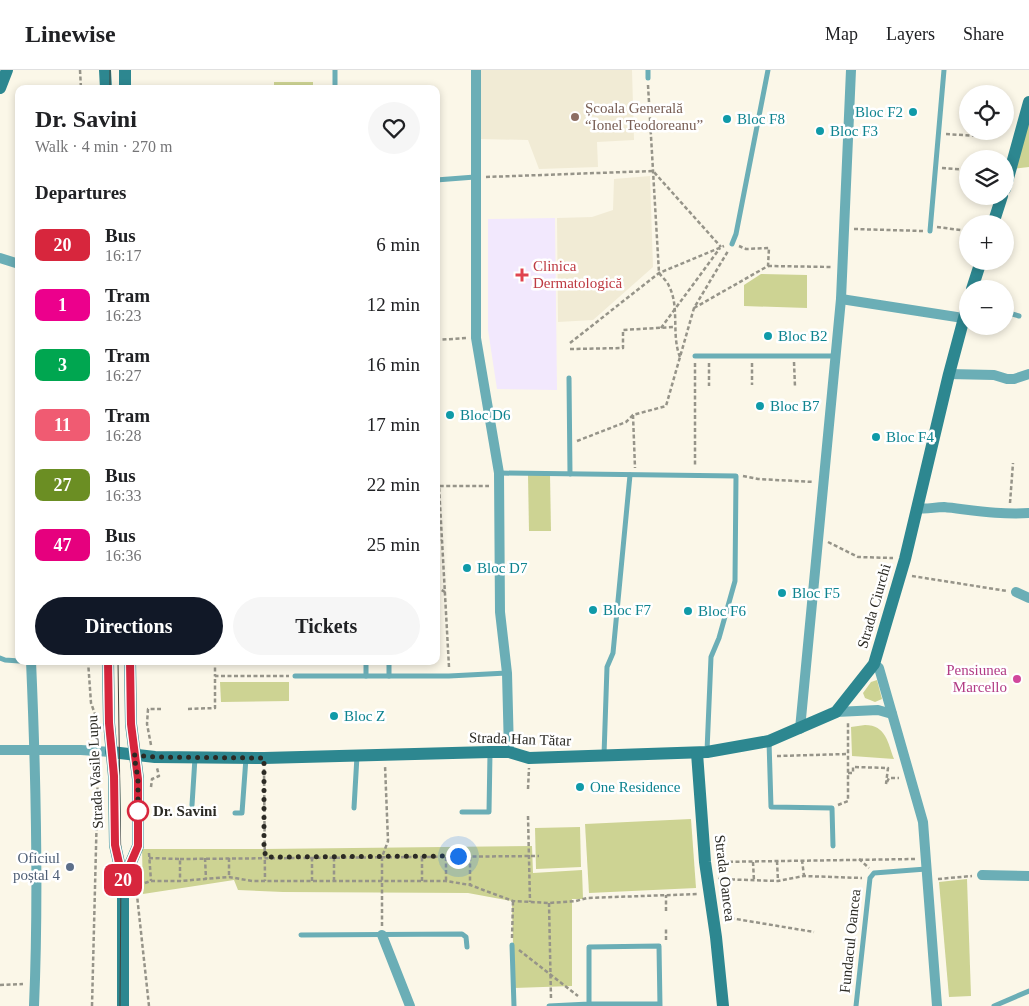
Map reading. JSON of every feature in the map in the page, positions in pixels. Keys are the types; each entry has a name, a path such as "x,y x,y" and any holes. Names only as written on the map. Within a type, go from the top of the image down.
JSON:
{"street":[{"path":"0,88 7,70"},
{"path":"105,70 106,85"},
{"path":"125,70 125,85"},
{"path":"476,70 476,338 498,473 500,612 508,673 509,752"},
{"path":"800,729 841,299 851,70"},
{"path":"1014,162 1026,125 1029,102"},
{"path":"0,258 15,263"},
{"path":"841,299 959,317"},
{"name":"Strada Ciurchi","path":"937,1006 924,822 879,668 874,664 905,559 959,334"},
{"path":"949,374 994,375 1014,379 1029,374"},
{"path":"917,508 940,507 1010,514 1029,513"},
{"path":"1016,592 1029,598"},
{"name":"Strada Han Tătar","path":"111,752 155,757 246,758 490,752 509,752 529,758 702,753 769,741 842,712 874,664"},
{"path":"31,665 35,750 34,1006"},
{"name":"Strada Vasile Lupu","path":"108,665 109,723 114,776 115,845 123,881 122,1006"},
{"name":"Strada Vasile Lupu","path":"123,881 138,846 138,779 131,724 130,665"},
{"path":"842,712 878,710 892,714"},
{"path":"0,750 111,752"},
{"name":"Strada Oancea","path":"702,753 705,862 723,1006"},
{"path":"982,875 1029,876"},
{"path":"382,935 410,1006"}],"lane":[{"path":"335,70 335,85"},
{"path":"648,70 648,78"},
{"path":"732,244 736,234 768,70"},
{"path":"931,229 944,70"},
{"path":"440,180 475,178"},
{"path":"1014,314 1020,316"},
{"path":"695,356 836,356"},
{"path":"569,378 570,474"},
{"path":"498,473 736,476 735,581 719,638 711,657 702,753"},
{"path":"604,756 607,667 613,653 633,475"},
{"path":"0,658 15,661"},
{"path":"366,665 366,676"},
{"path":"389,665 389,676"},
{"path":"295,676 449,676 508,673"},
{"path":"769,741 771,807 832,808 833,846"},
{"path":"462,812 489,812 490,752"},
{"path":"354,808 357,755"},
{"path":"192,805 196,757"},
{"path":"235,813 242,813 246,758"},
{"name":"Fundacul Oancea","path":"856,1006 870,878 874,873 926,864"},
{"path":"301,935 462,934 466,937 467,948"},
{"path":"512,945 514,1006"},
{"path":"550,1006 589,1004 660,1005 659,946 589,947 589,1004"},
{"path":"994,1006 1029,991"}],"path":[{"path":"80,70 80,85"},
{"path":"648,78 659,273 670,286 675,309 676,348 680,357"},
{"path":"938,134 959,135"},
{"path":"936,168 959,169"},
{"path":"475,178 653,172"},
{"path":"653,172 720,247"},
{"path":"845,228 959,231"},
{"path":"581,440 626,422 633,415 666,406 694,308 732,244"},
{"path":"570,343 659,273 720,247"},
{"path":"660,329 720,247"},
{"path":"746,249 769,248 768,266"},
{"path":"694,308 768,266 842,268"},
{"path":"570,349 623,348 623,330 675,327"},
{"path":"440,340 476,338"},
{"path":"695,356 696,476"},
{"path":"708,356 710,386"},
{"path":"752,356 752,385"},
{"path":"794,356 795,386"},
{"path":"633,415 633,475"},
{"path":"1010,514 1013,463"},
{"path":"736,476 824,482"},
{"path":"440,487 499,486"},
{"path":"440,519 449,676"},
{"path":"818,537 858,558 905,559"},
{"path":"900,575 959,582 1016,592"},
{"path":"440,590 444,592"},
{"path":"88,665 91,703 98,723 95,728 94,751 98,769 92,1006"},
{"path":"188,708 215,708 214,665"},
{"path":"215,676 295,676"},
{"path":"146,724 148,709 161,709"},
{"path":"832,808 848,801 848,754 842,712"},
{"path":"770,757 848,754"},
{"path":"382,935 382,857 388,840 384,755"},
{"path":"264,758 265,881"},
{"path":"848,773 852,773 853,767 888,768 886,784 889,778"},
{"path":"528,778 528,789"},
{"path":"528,816 530,902"},
{"path":"422,856 422,881"},
{"path":"446,856 446,881"},
{"path":"470,856 470,885"},
{"path":"149,858 539,856"},
{"path":"312,857 312,881"},
{"path":"334,857 334,881"},
{"path":"205,858 206,879"},
{"path":"229,858 229,877"},
{"path":"180,859 180,881"},
{"path":"707,878 778,881 804,876 802,860"},
{"path":"859,860 874,873"},
{"path":"705,862 859,860 926,864"},
{"path":"777,861 778,881"},
{"path":"753,862 754,881"},
{"path":"928,880 982,875"},
{"path":"149,1006 136,886 151,881 229,877 252,881 446,881 470,885 513,901 548,903 576,901 587,898 709,894"},
{"path":"666,895 666,911"},
{"path":"513,901 512,945 550,972 589,1004"},
{"path":"548,903 550,1006"},
{"path":"712,915 814,932"},
{"path":"0,985 35,984"}],"shaded area":[{"path":"481,70 632,70 634,140 597,142 598,167 539,169 528,140 480,139"},
{"path":"650,176 653,267 593,320 558,322 557,218 592,217 613,210 614,179"},
{"name":"Clinica Dermatologică","path":"555,218 557,390 497,389 488,330 488,219"}],"green space":[{"path":"274,82 313,82 313,85 274,85"},
{"path":"1029,102 1029,167 1014,169 1014,158"},
{"path":"761,274 807,275 807,308 744,306 744,285"},
{"path":"528,475 550,475 551,531 529,531"},
{"path":"877,680 882,699 875,702 865,698 863,693 871,682"},
{"path":"220,682 289,682 289,701 221,702"},
{"path":"865,725 878,728 882,732 888,741 894,759 852,756 851,727"},
{"path":"691,819 696,888 589,893 585,824"},
{"path":"580,827 581,867 536,869 535,828"},
{"path":"532,846 533,873 582,870 583,899 572,899 572,986 514,988 512,901 468,893 238,890 234,880 143,894 142,849"},
{"path":"967,879 971,996 949,997 939,882"}],"tram line":[{"path":"110,70 110,85"},
{"path":"118,665 121,871 120,1006"}],"bus line":[{"name":"20","path":"108,665 109,723 114,776 115,845 123,881 138,846 138,779 131,724 130,665"}],"place":[{"name":"Bloc F2","path":"913,112"},
{"name":"Școala Generală “Ionel Teodoreanu”","path":"575,117"},
{"name":"Bloc F8","path":"727,119"},
{"name":"Bloc F3","path":"820,131"},
{"name":"Clinica Dermatologică","path":"522,275"},
{"name":"Bloc B2","path":"768,336"},
{"name":"Bloc B7","path":"760,406"},
{"name":"Bloc D6","path":"450,415"},
{"name":"Bloc F4","path":"876,437"},
{"name":"Bloc D7","path":"467,568"},
{"name":"Bloc F5","path":"782,593"},
{"name":"Bloc F7","path":"593,610"},
{"name":"Bloc F6","path":"688,611"},
{"name":"Pensiunea Marcello","path":"1017,679"},
{"name":"Bloc Z","path":"334,716"},
{"name":"One Residence","path":"580,787"},
{"name":"Dr. Savini","path":"138,811"},
{"name":"Oficiul poștal 4","path":"70,867"}],"route":[{"path":"138,811 138,814 138,779 134,755 155,757 264,758 264,849 266,857 458,856"}]}
